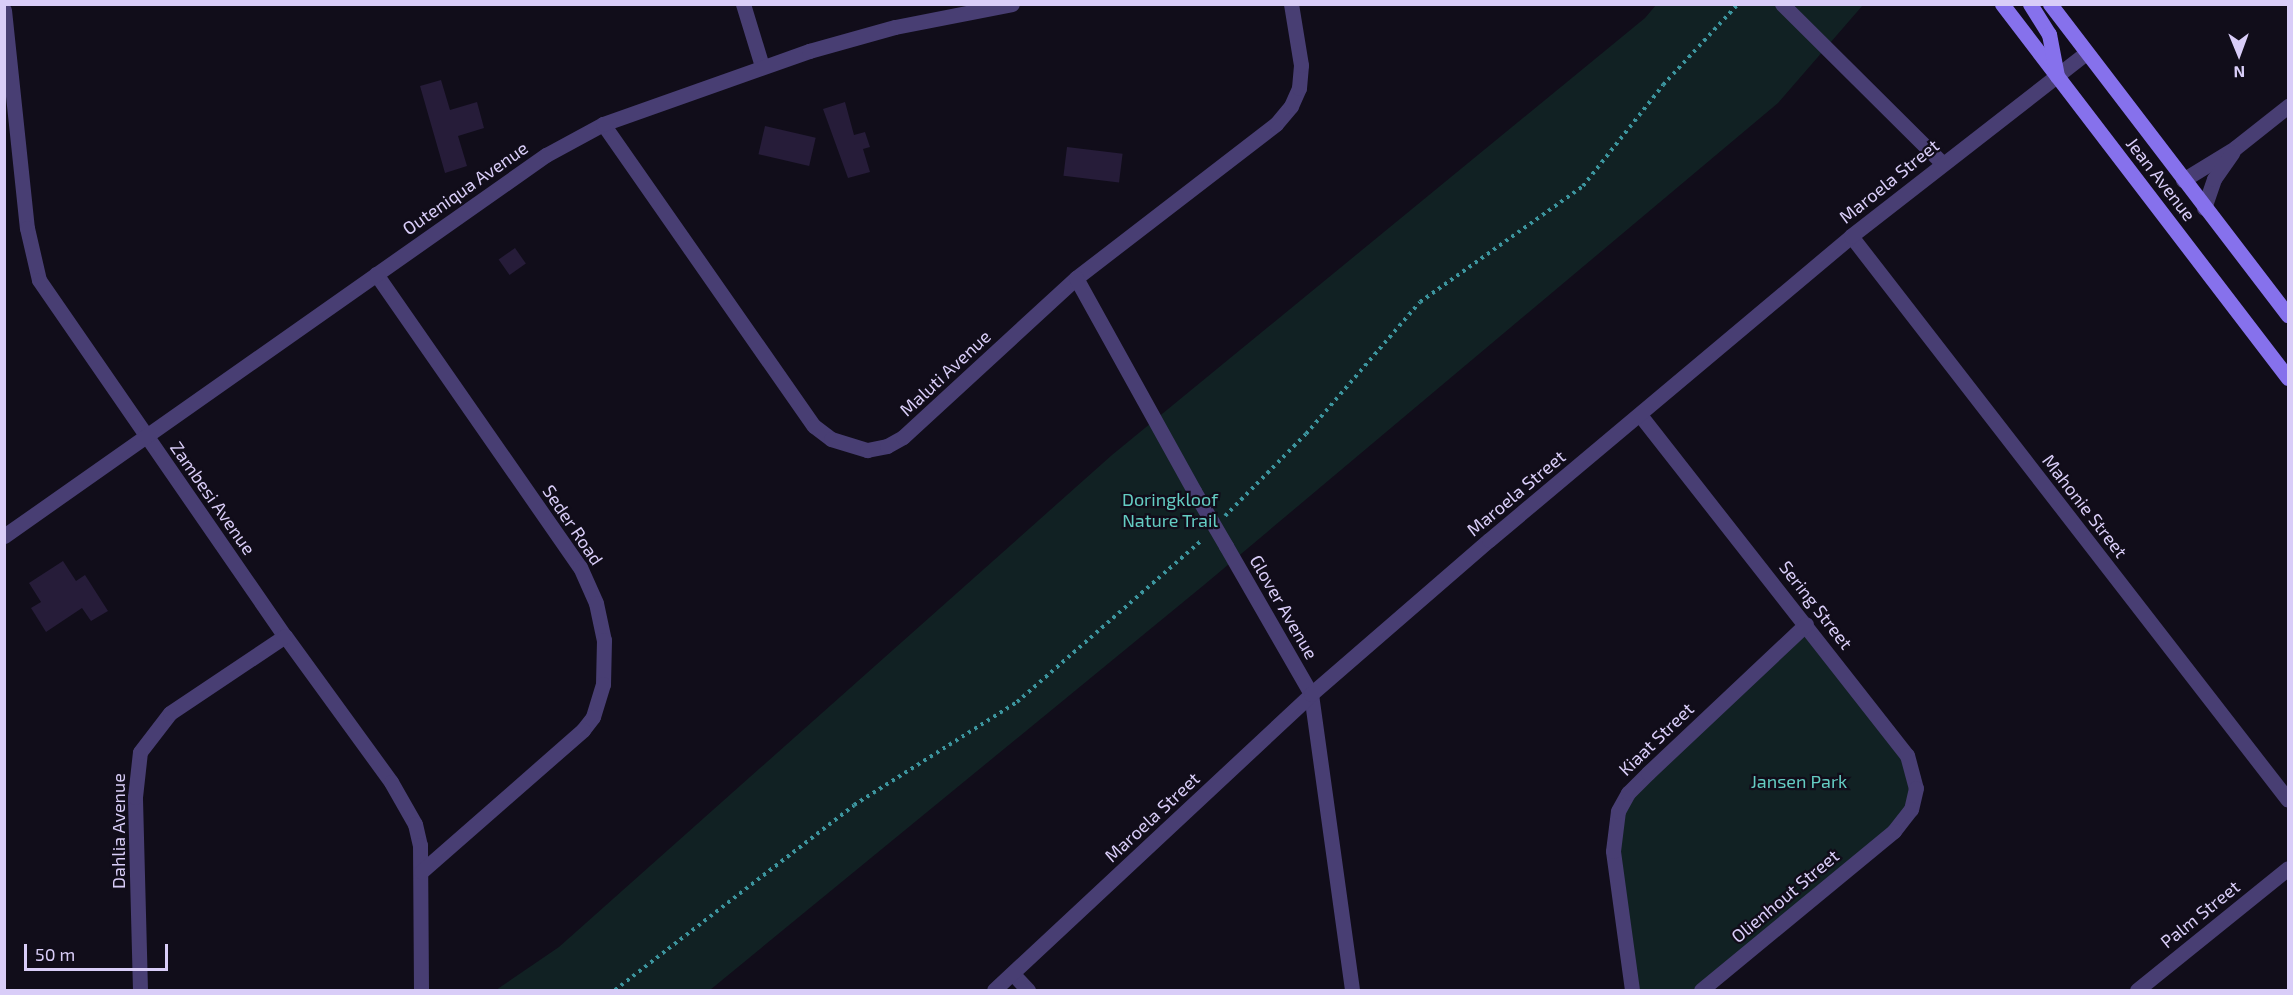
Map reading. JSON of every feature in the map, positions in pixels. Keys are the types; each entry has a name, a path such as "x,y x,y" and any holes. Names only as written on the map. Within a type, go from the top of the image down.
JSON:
{"main road":[{"name":"Jean Avenue","path":"2002,4 2289,378"},
{"path":"2030,4 2049,34 2057,76"},
{"name":"Jean Avenue","path":"2050,4 2289,315"}],"street":[{"path":"743,4 762,66"},
{"name":"Outeniqua Avenue","path":"4,537 546,155 603,124 762,66 896,27 1012,4"},
{"name":"Maluti Avenue","path":"603,124 814,426 847,446 867,450 903,437 1076,278 1276,124 1291,106 1299,88 1301,65 1291,4"},
{"path":"1784,6 1942,163"},
{"name":"Zambesi Avenue","path":"4,10 27,228 39,280 285,636 391,782 415,824 421,872 421,990"},
{"name":"Maroela Street","path":"994,990 1311,694 1851,236 2086,53"},
{"path":"2183,180 2235,148 2289,106"},
{"path":"2205,208 2214,180 2235,148"},
{"name":"Mahonie Street","path":"1851,236 2289,800"},
{"name":"Seder Road","path":"376,274 580,567 596,603 604,648 599,701 583,730 421,872"},
{"name":"Glover Avenue","path":"1076,278 1194,491 1311,694 1352,990"},
{"name":"Sering Street","path":"1640,415 1806,624 1912,766 1915,796 1894,831"},
{"name":"Kiaat Street","path":"1632,990 1613,851 1618,811 1648,773 1806,624"},
{"name":"Dahlia Avenue","path":"140,990 135,798 140,752 170,713 285,636"},
{"name":"Olienhout Street","path":"1701,990 1894,831"},
{"name":"Palm Street","path":"2137,990 2289,868"},
{"path":"1013,974 1028,990"}],"green space":[{"name":"Doringkloof Nature Trail","path":"1656,5 1863,5 1778,103 1204,585 710,990 496,990 559,947 1112,455 1645,18"},
{"name":"Jansen Park","path":"1807,632 1911,752 1921,777 1921,796 1914,819 1695,990 1638,990 1617,830 1634,793"}],"building":[{"path":"441,80 450,110 477,102 484,128 458,136 467,166 445,173 420,86"},
{"path":"845,102 854,135 865,132 870,147 863,149 870,172 848,178 823,109"},
{"path":"765,126 816,138 809,166 758,154"},
{"path":"1067,147 1123,154 1119,183 1063,176"},
{"path":"515,248 526,264 510,275 499,259"},
{"path":"63,561 76,581 85,575 108,611 91,621 82,608 46,632 31,608 41,602 29,583"}]}
